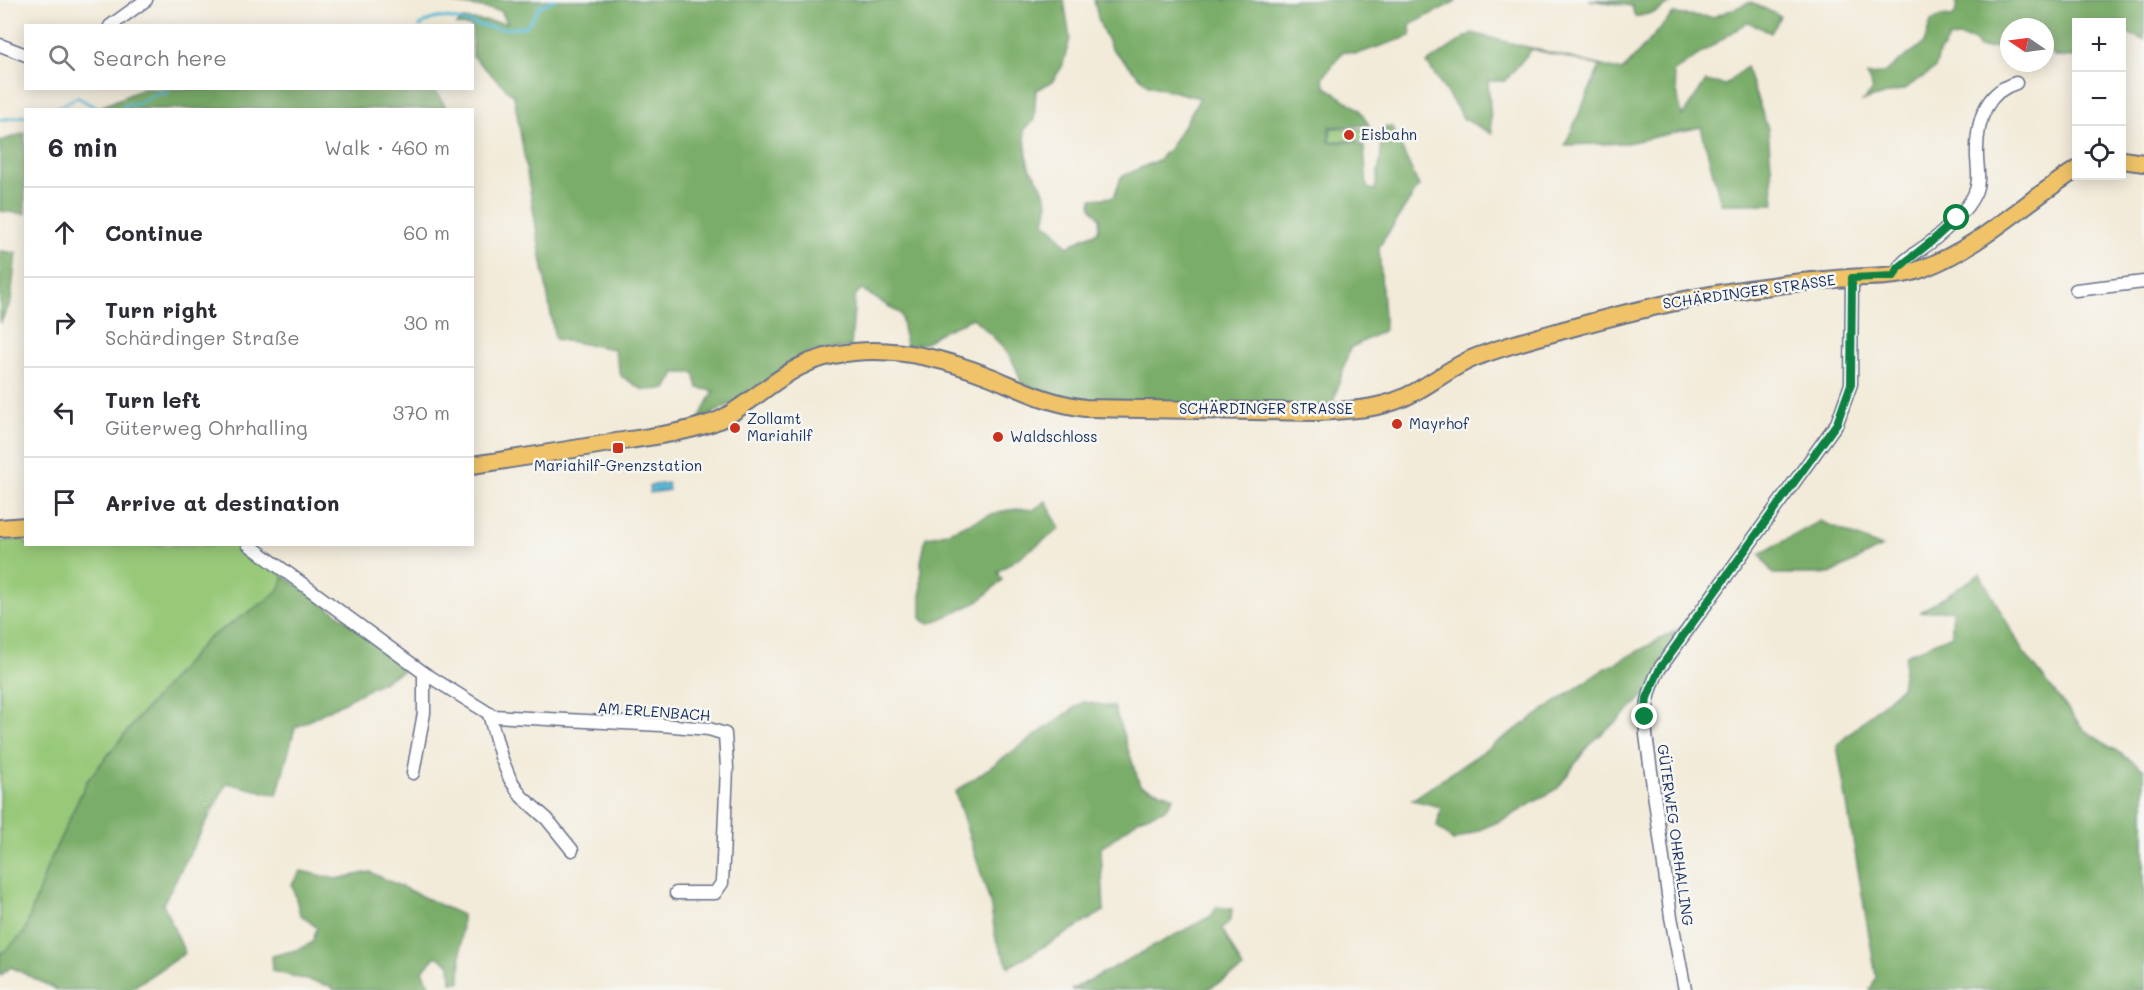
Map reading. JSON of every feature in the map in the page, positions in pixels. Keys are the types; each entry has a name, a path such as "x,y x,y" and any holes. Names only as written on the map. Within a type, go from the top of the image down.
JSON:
{"main road":[{"path":"2126,161 2144,163"},
{"name":"SCHÄRDINGER STRASSE","path":"474,465 688,430 727,416 792,369 806,362 855,351 905,352 978,372 1052,403 1085,408 1284,412 1351,410 1381,406 1411,394 1457,366 1501,348 1620,314 1695,296 1817,280 1894,276 1923,269 1976,243 2072,173"},
{"path":"0,528 24,526"}],"street":[{"path":"113,24 146,0"},
{"path":"0,45 24,54"},
{"path":"1894,276 1898,268 1957,218 1974,197 1979,179 1977,143 1983,112 1996,92 2016,83"},
{"name":"GÜTERWEG OHRHALLING","path":"1685,990 1671,917 1647,747 1645,717 1647,698 1660,668 1837,423 1851,384 1852,278"},
{"path":"2076,290 2144,282"},
{"path":"251,546 423,673 424,713 413,773"},
{"name":"AM ERLENBACH","path":"423,673 493,716 699,729 725,734 727,768 722,883 715,893 676,893"},
{"path":"489,714 501,757 510,779 522,797 547,819 572,850"}],"green space":[{"path":"447,0 1064,0 1070,39 1062,67 1052,82 1036,90 1034,120 1024,129 1028,164 1042,187 1048,203 1044,223 1054,230 1068,247 1098,232 1100,218 1091,207 1092,199 1114,197 1121,177 1158,160 1170,148 1200,98 1148,85 1111,48 1099,22 1094,0 1458,0 1410,25 1411,36 1357,54 1343,51 1323,78 1326,87 1359,109 1369,125 1329,127 1329,142 1355,142 1364,146 1367,188 1375,190 1381,155 1380,133 1384,128 1392,127 1419,186 1379,247 1385,330 1350,348 1332,406 1089,405 1021,383 1008,354 996,339 973,318 937,334 926,343 906,346 901,314 861,289 855,296 851,347 809,352 760,388 697,422 714,391 698,388 694,373 675,373 666,389 643,390 621,376 614,349 555,339 514,96 474,58 474,24 458,24 462,19 507,23 501,11 452,3"},
{"path":"1589,0 1671,0 1671,3 1656,12 1635,17 1632,6"},
{"path":"1955,0 2144,0 2144,40 2126,33 2126,18 2072,18 2072,57 2054,56 2054,18 2000,18 2000,45 1979,48 1974,40 1950,38 1939,53 1935,69 1904,89 1863,101 1873,90 1867,75 1882,74 1924,43 1931,21 1941,16 1953,17 1958,6"},
{"path":"1751,2 1780,16 1771,33 1748,22 1673,72 1682,116 1706,81 1725,85 1746,67 1768,129 1774,204 1721,204 1701,127 1627,143 1565,145 1600,66 1532,49 1505,81 1488,81 1492,134 1464,119 1427,63 1472,33 1622,71 1673,14 1713,17"},
{"path":"140,90 435,90 446,108 98,108"},
{"name":"Eisbahn","path":"1331,128 1368,129 1368,141 1330,141"},
{"path":"24,133 24,214 0,211 0,141"},
{"path":"0,251 16,253 11,301 0,324"},
{"path":"1046,501 1060,529 998,572 1002,580 978,602 931,623 921,618 921,562 926,537 953,530 991,514 1018,509 1033,510"},
{"path":"1820,521 1882,547 1830,574 1773,574 1760,554"},
{"path":"24,539 24,546 241,546 284,576 281,588 266,601 207,639 87,781 48,865 24,933 0,955 0,541"},
{"path":"1980,574 2024,653 2084,730 2144,769 2144,990 1870,990 1876,977 1837,745 1901,687 1906,655 1952,635 1952,610 1920,612"},
{"path":"284,576 412,666 295,728 277,795 227,783 163,904 185,953 129,990 57,990 11,967 0,976 0,955 24,933 48,865 87,781 207,639 266,601 280,588"},
{"path":"1686,625 1654,685 1634,706 1588,746 1558,788 1507,818 1453,841 1437,826 1441,807 1412,800 1603,670"},
{"path":"1083,702 1114,707 1140,785 1174,797 1166,809 1141,818 1101,848 1104,911 1009,967 996,940 990,902 955,792"},
{"path":"301,871 336,879 370,872 462,915 460,982 451,982 450,964 436,956 422,971 433,990 334,990 330,986 272,971 272,956 312,943 317,928 300,914 292,884"},
{"path":"1217,907 1232,909 1231,920 1222,928 1243,969 1206,990 1071,990 1211,916"}],"water":[{"path":"668,483 669,490 650,493 649,486"}],"waterway":[{"path":"423,24 440,18 494,28 521,28 527,26 540,6 554,0"},
{"path":"123,108 128,104 137,104 155,94 166,93 168,90"},
{"path":"57,108 77,97 96,108"},
{"path":"0,120 24,116"}],"place":[{"name":"Eisbahn","path":"1349,135"},
{"name":"Mayrhof","path":"1397,424"},
{"name":"Zollamt Mariahilf","path":"735,428"},
{"name":"Waldschloss","path":"998,437"},
{"name":"Mariahilf-Grenzstation","path":"618,448"}],"route":[{"path":"1645,717 1647,698 1660,668 1837,423 1851,384 1852,278 1894,276 1898,268 1957,218"}]}
